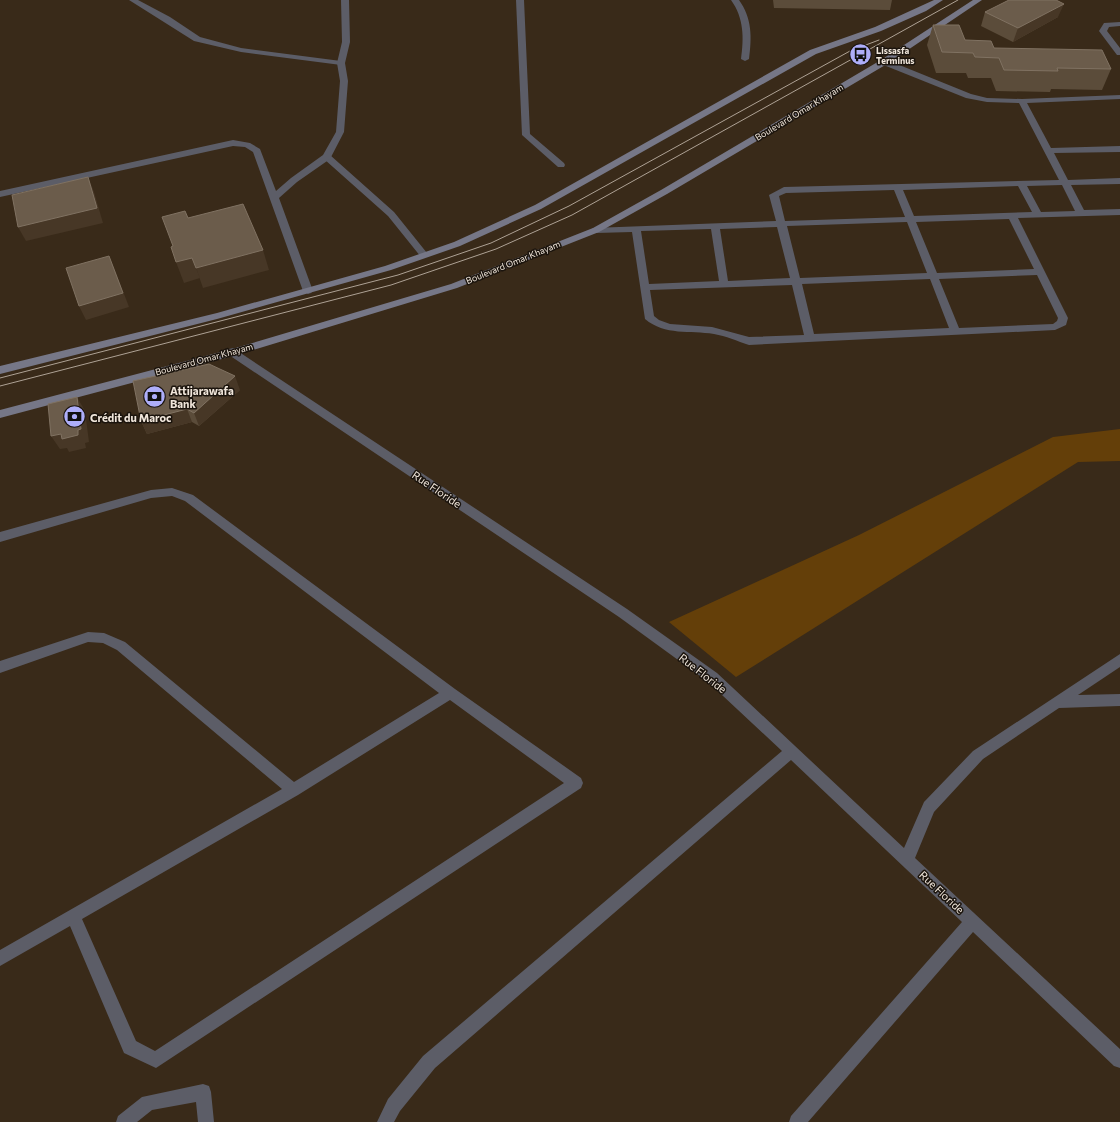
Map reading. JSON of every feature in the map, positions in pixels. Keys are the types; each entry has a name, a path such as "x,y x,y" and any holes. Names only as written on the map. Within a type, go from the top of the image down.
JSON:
{"street":[{"path":"133,0 167,19 197,39 241,50 341,63"},
{"path":"274,197 294,180 326,157 340,132 344,81 341,63 346,42 345,0"},
{"path":"520,0 526,135 561,165"},
{"path":"735,0 743,10 748,38 745,59"},
{"path":"0,370 209,318 308,291 388,268 457,244 538,207 813,52 878,29 923,9 939,0"},
{"name":"Boulevard Omar Khayam","path":"0,414 233,352 454,286 596,230 664,192 884,62 978,0"},
{"path":"1120,24 1107,25 1103,31 1120,53"},
{"path":"884,62 969,96 987,100 1022,101 1120,97"},
{"path":"1022,101 1081,213"},
{"path":"0,194 233,143 247,145 257,151 308,291"},
{"path":"1047,151 1120,149"},
{"path":"326,157 390,214 424,255"},
{"path":"810,338 774,194 777,192 784,190 1120,181"},
{"path":"1021,184 1038,214"},
{"path":"898,188 955,330"},
{"path":"596,230 1120,212"},
{"path":"636,228 649,317 654,322 666,327 713,330 749,341 955,330 1055,327 1062,323 1063,318 1012,216"},
{"path":"715,226 724,284"},
{"path":"644,287 796,280 1040,272"},
{"name":"Rue Floride","path":"233,352 616,609 712,677 792,750 1120,1060"},
{"path":"0,537 151,494 172,492 189,498 450,693 576,783 156,1060 130,1047 73,916"},
{"path":"0,667 88,637 104,638 121,646 293,790"},
{"path":"907,859 929,807 978,755 1120,660"},
{"path":"0,958 293,790 450,693"},
{"path":"1057,702 1120,700"},
{"path":"385,1122 394,1105 429,1062 792,750"},
{"path":"796,1122 973,921"},
{"path":"124,1122 148,1103 203,1092 206,1122"}],"shaded area":[{"path":"1120,429 1120,461 1078,462 736,677 669,622 859,535 1053,437"}],"building":[{"path":"1009,0 1056,0 1064,4 1018,28 985,12"},
{"path":"933,25 959,25 965,40 991,41 994,48 1102,50 1111,69 1057,68 1058,71 1004,70 999,58 975,57 973,53 942,52"},
{"path":"88,177 97,208 18,227 12,195"},
{"path":"243,204 263,250 196,268 192,258 176,262 171,247 173,246 162,217 185,211 188,218"},
{"path":"109,256 123,293 79,306 66,268"},
{"path":"209,364 235,376 194,413 187,409 141,421 133,381"},
{"path":"77,397 81,429 78,430 78,435 62,439 61,434 51,436 48,404"}],"tram line":[{"path":"0,386 391,285 496,249 572,215 958,0"},
{"path":"0,378 398,275 491,243 569,206 850,51 879,40"}],"place":[{"name":"Lissasfa Terminus","path":"861,55"},
{"name":"Attijarawafa Bank","path":"155,396"},
{"name":"Crédit du Maroc","path":"75,417"}]}
